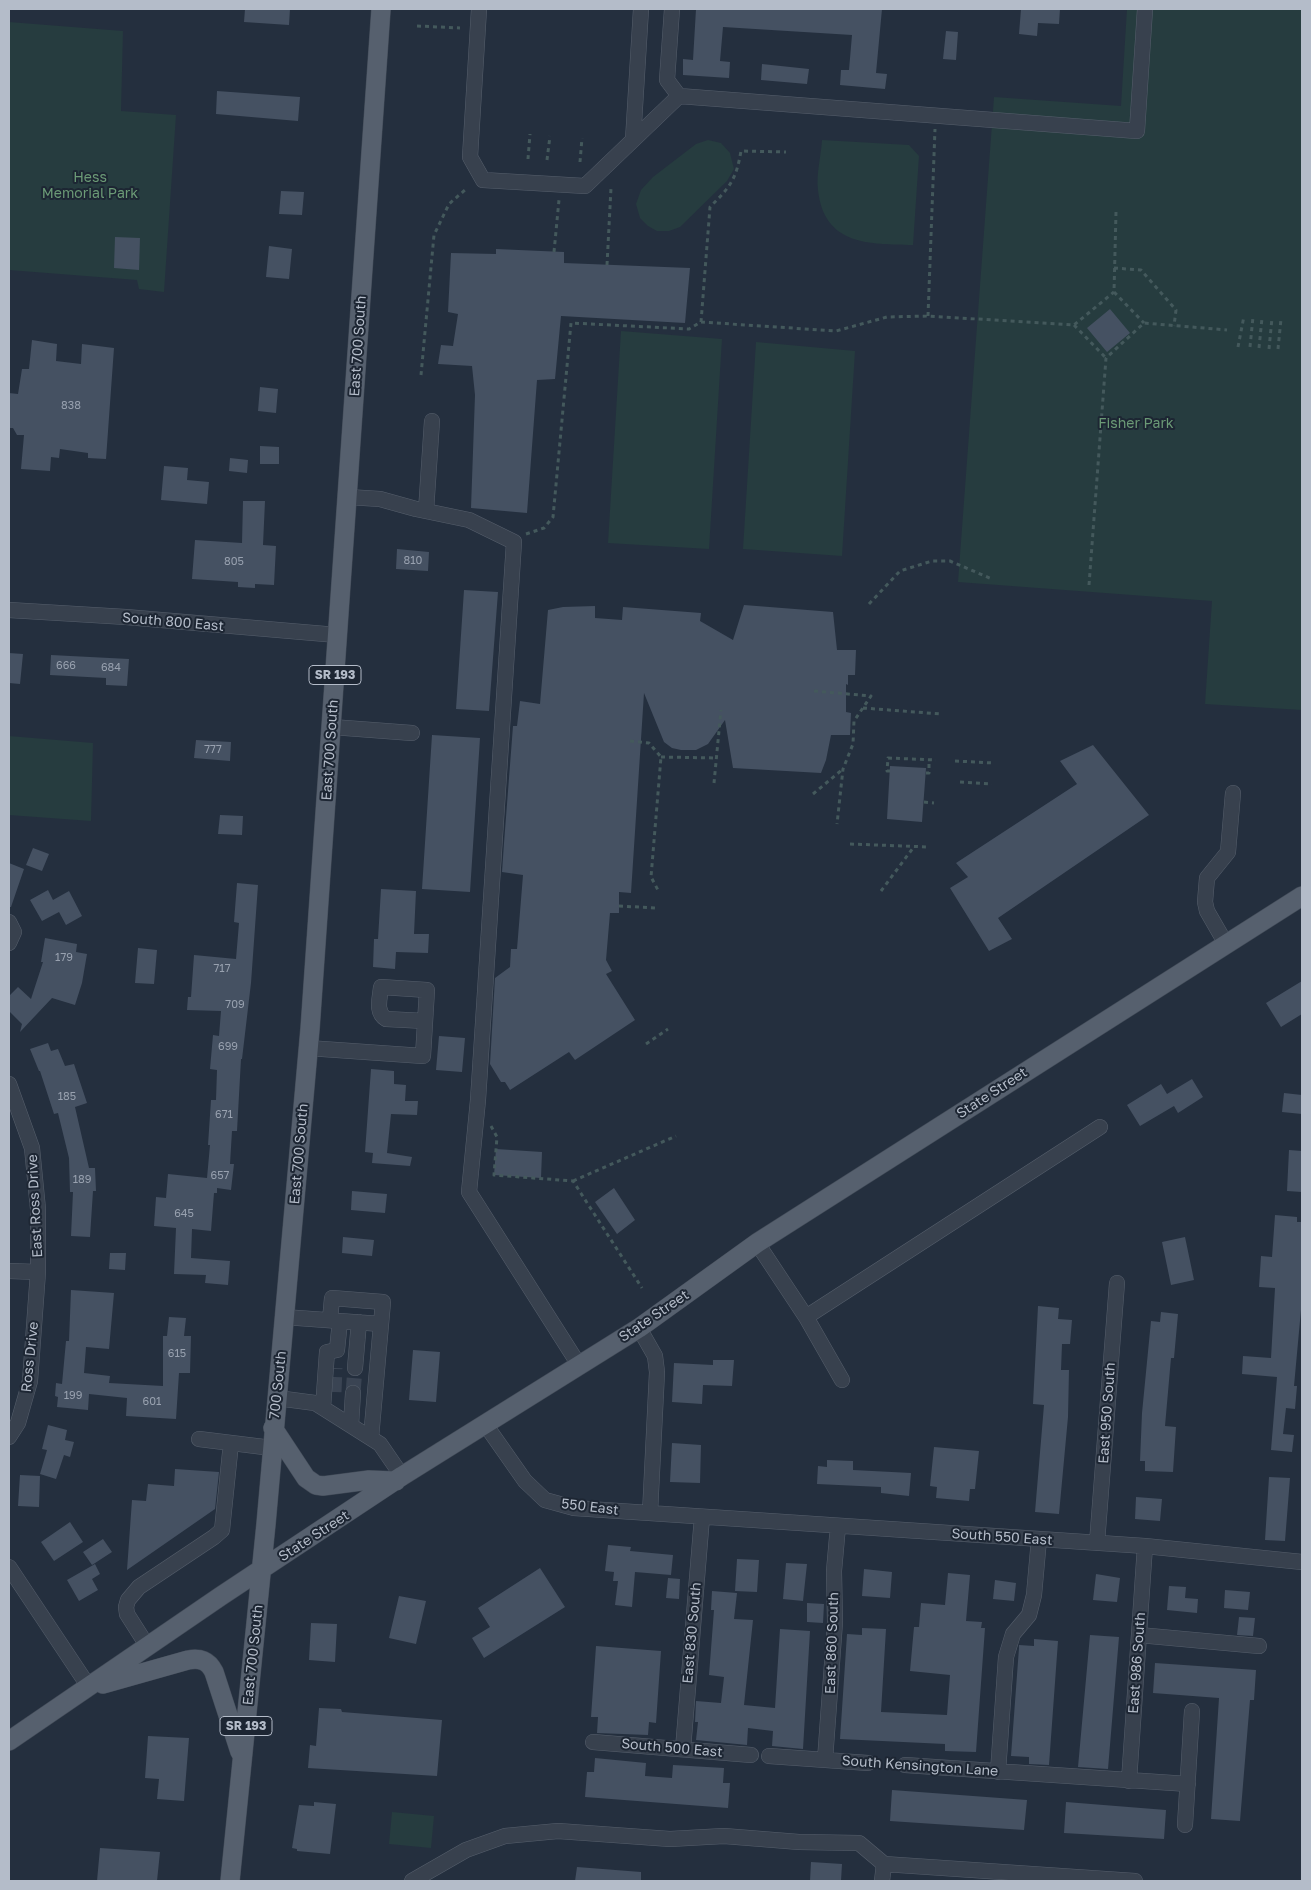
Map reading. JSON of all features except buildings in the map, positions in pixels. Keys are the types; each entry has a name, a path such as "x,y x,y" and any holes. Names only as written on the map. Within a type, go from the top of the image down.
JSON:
{"main road":[{"name":"East 700 South","path":"282,1342 308,1048 332,727 381,9"},
{"name":"State Street","path":"399,1478 639,1328 757,1243 1302,896"},
{"name":"700 South","path":"273,1428 282,1342"},
{"name":"East 700 South","path":"230,1881 273,1428"},
{"path":"273,1428 312,1484 373,1487 399,1478"},
{"name":"State Street","path":"9,1741 261,1570 373,1487"},
{"path":"89,1687 188,1660 198,1659 205,1661 214,1672 242,1761"}],"street":[{"path":"479,9 470,157 484,180 586,186 679,96 1137,131 1145,9"},
{"path":"633,140 641,9"},
{"path":"672,9 667,80 679,96"},
{"path":"426,511 432,421"},
{"path":"348,497 380,499 469,520 514,542 478,1100 469,1192 578,1365"},
{"name":"South 800 East","path":"9,610 337,635"},
{"path":"332,727 412,732"},
{"path":"1226,944 1207,911 1205,902 1207,878 1228,852 1233,793"},
{"path":"9,922 14,932 9,943"},
{"path":"308,1048 423,1056 427,990 381,987 379,1013 382,1016 386,1019 425,1021"},
{"name":"East Ross Drive","path":"9,1084 32,1148 38,1209 38,1272"},
{"path":"806,1317 1100,1127"},
{"path":"757,1243 806,1317 842,1380"},
{"path":"9,1270 38,1272"},
{"name":"Ross Drive","path":"9,1437 18,1423 30,1381 38,1272"},
{"name":"East 950 South","path":"1097,1543 1116,1283"},
{"path":"335,1368 337,1350 332,1298 383,1302 371,1438"},
{"path":"284,1316 381,1324"},
{"path":"355,1368 359,1322"},
{"path":"639,1328 655,1356 658,1372 650,1513"},
{"path":"328,1411 327,1352 337,1350"},
{"path":"328,1411 334,1392"},
{"path":"351,1425 353,1393"},
{"path":"276,1398 315,1403 371,1438 380,1444 399,1478"},
{"name":"550 East","path":"485,1424 525,1481 544,1500 574,1508 702,1516"},
{"path":"199,1439 272,1448"},
{"path":"148,1647 127,1614 126,1606 128,1600 139,1587 222,1530 231,1442"},
{"name":"South 550 East","path":"702,1516 1145,1546 1302,1562"},
{"name":"East 830 South","path":"683,1749 702,1516"},
{"name":"East 860 South","path":"825,1760 835,1622 834,1571 838,1526"},
{"path":"998,1772 1006,1657 1013,1634 1029,1615 1034,1595 1039,1539"},
{"name":"East 986 South","path":"1129,1781 1145,1546"},
{"path":"9,1567 89,1687"},
{"path":"1139,1636 1259,1646"},
{"path":"1185,1825 1192,1711"},
{"name":"South 500 East","path":"593,1742 751,1755"},
{"name":"South Kensington Lane","path":"769,1756 868,1763"},
{"name":"South Kensington Lane","path":"905,1765 1188,1784"},
{"path":"412,1881 466,1850 505,1836 558,1831 670,1839 724,1836 799,1842 859,1843 884,1864 1135,1881"},
{"path":"882,1881 884,1864"}],"path":[{"path":"417,26 460,28"},
{"path":"928,316 936,128"},
{"path":"528,159 530,134"},
{"path":"547,160 550,136"},
{"path":"580,162 582,138"},
{"path":"701,322 710,207 730,188 738,168 741,151 786,152"},
{"path":"607,265 611,188"},
{"path":"421,375 434,235 449,204 465,190"},
{"path":"554,252 559,200"},
{"path":"1116,212 1114,292 1144,323 1227,330"},
{"path":"1114,268 1141,270 1176,310 1174,326"},
{"path":"1074,325 1114,292"},
{"path":"520,535 544,528 554,517 571,323 689,329 701,322 836,331 887,317 928,316 1074,325 1106,358"},
{"path":"1238,346 1244,316"},
{"path":"1250,347 1252,317"},
{"path":"1259,348 1262,318"},
{"path":"1269,348 1272,318"},
{"path":"1278,349 1281,319"},
{"path":"1089,585 1106,358 1144,323"},
{"path":"869,604 900,571 932,560 950,561 992,579"},
{"path":"814,691 871,696 854,720 854,744 843,769 837,824"},
{"path":"862,708 941,714"},
{"path":"714,783 721,710"},
{"path":"630,741 649,743 660,757 650,878 659,892"},
{"path":"660,757 717,758"},
{"path":"890,771 887,771 888,758 936,760"},
{"path":"926,773 929,773 929,760"},
{"path":"955,761 994,763"},
{"path":"813,794 843,769"},
{"path":"960,782 992,784"},
{"path":"924,802 934,803"},
{"path":"850,844 929,847"},
{"path":"881,891 913,847"},
{"path":"619,906 657,908"},
{"path":"646,1044 668,1028"},
{"path":"478,1100 496,1137 494,1175 573,1181 676,1136"},
{"path":"573,1181 642,1288"}],"green space":[{"name":"Fisher Park","path":"1127,9 1302,9 1302,710 1205,704 1212,601 958,582 994,97 1121,106"},
{"name":"Hess Memorial Park","path":"9,22 123,31 121,111 176,115 164,292 139,289 137,280 9,270"},
{"path":"708,140 721,143 730,153 734,169 727,181 680,227 669,231 657,231 648,226 640,218 636,204 641,190 653,177 696,144"},
{"path":"822,140 909,145 919,156 913,245 866,242 839,232 829,222 822,208 818,190"},
{"path":"621,331 722,339 709,549 608,543"},
{"path":"756,342 855,351 842,556 743,549"},
{"path":"9,736 93,743 91,821 9,815"},
{"path":"392,1812 434,1816 431,1848 389,1844"}],"tunnel":[{"path":"334,1392 335,1368"},
{"path":"353,1393 355,1368"}]}
